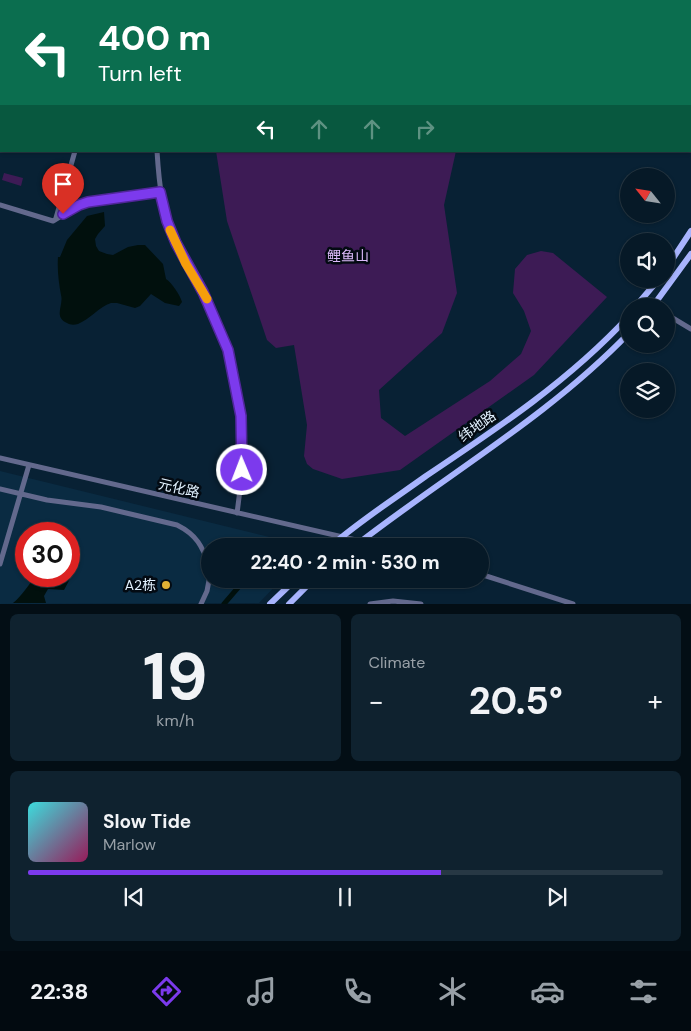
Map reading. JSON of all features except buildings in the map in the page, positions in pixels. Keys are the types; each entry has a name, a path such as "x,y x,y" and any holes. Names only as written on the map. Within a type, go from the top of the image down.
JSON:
{"main road":[{"path":"675,255 691,231"},
{"path":"659,298 691,254"},
{"path":"643,298 651,288"},
{"name":"纬地路","path":"341,537 543,395 592,353 620,325"},
{"name":"纬地路","path":"366,538 579,381 620,342"},
{"path":"270,604 287,588"},
{"path":"289,604 305,588"}],"street":[{"path":"56,218 75,152"},
{"path":"157,152 160,192 167,221 176,243 203,292 228,350 241,416 242,470 237,513"},
{"path":"0,205 53,221 79,205 88,202 160,192"},
{"path":"675,319 691,329"},
{"name":"元化路","path":"0,458 346,538"},
{"path":"0,564 29,465"},
{"path":"0,489 47,500 101,507 177,525 188,530 201,545"},
{"path":"489,577 573,604"},
{"path":"201,604 208,588"},
{"path":"370,604 393,601 421,604"}],"shaded area":[{"path":"104,212 105,226 95,239 99,251 113,255 128,247 145,245 163,264 166,279 181,299 182,302 179,306 165,303 151,294 140,306 135,308 111,303 78,324 68,324 61,318 62,299 58,277 58,257 60,257 67,240 87,216"},
{"path":"0,471 273,538 201,538 201,588 273,588 259,603 0,604"},
{"path":"27,587 66,587 64,590 48,589 44,596 46,603 13,603"}],"green space":[{"name":"鲤鱼山","path":"216,152 456,152 444,205 457,293 442,333 379,390 381,418 405,436 490,381 521,354 531,331 524,311 513,293 515,269 527,255 541,251 553,253 607,297 534,375 400,470 342,479 313,469 307,464 304,456 307,425 294,345 276,348 267,340 227,221"},
{"path":"4,173 23,178 21,186 2,180"}],"waterway":[{"path":"224,604 238,588"}],"slow traffic":[{"path":"170,230 186,264 207,299"}],"place":[{"name":"A2栋","path":"166,585"}],"route":[{"path":"63,214 88,202 160,192 167,221 176,243 203,292 228,350 241,416 242,470"}]}
